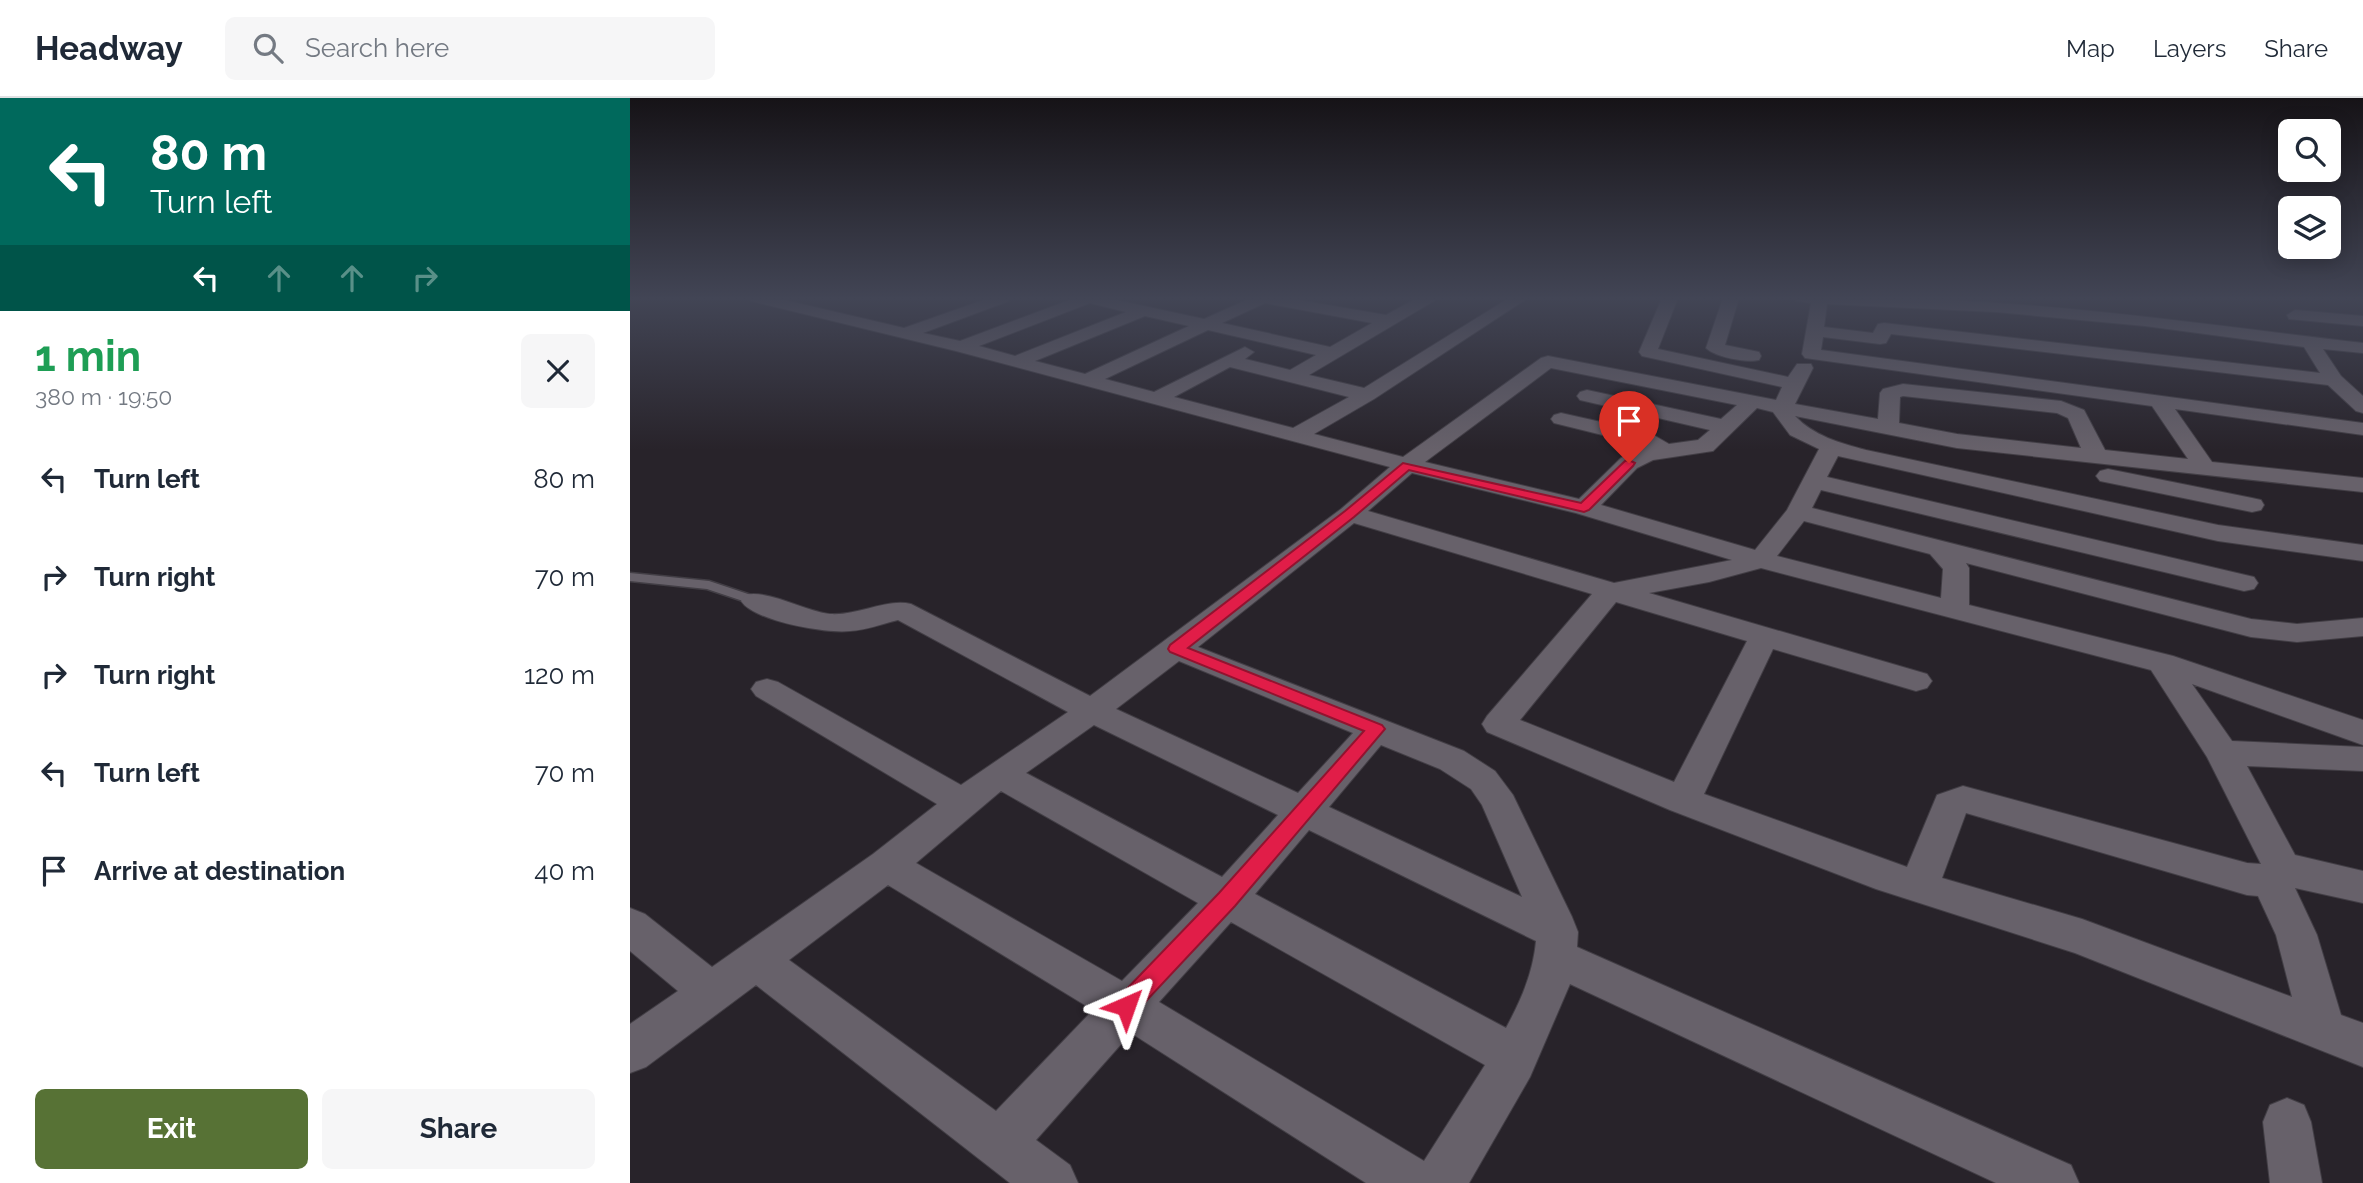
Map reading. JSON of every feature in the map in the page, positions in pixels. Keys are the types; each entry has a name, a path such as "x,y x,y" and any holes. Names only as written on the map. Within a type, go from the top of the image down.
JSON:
{"street":[{"path":"967,349 1407,465 1584,508 1761,560 2162,663 2242,688 2363,733"},
{"path":"1015,362 1049,349"},
{"path":"1087,380 1154,349"},
{"path":"1156,399 1252,349"},
{"path":"1312,349 1331,353"},
{"path":"1292,377 1339,349"},
{"path":"1297,435 1440,349"},
{"path":"1649,349 1648,352 1798,379 2159,402 2363,429"},
{"path":"1717,349 1798,379 1888,429 2097,458 2363,485"},
{"path":"1809,349 1783,414 1793,426 1831,447 1861,456 2218,533 2363,553"},
{"path":"2065,349 2334,380"},
{"path":"2314,349 2334,380 2360,401"},
{"path":"1228,361 1367,395"},
{"path":"630,1051 887,865 999,775 1176,649 1350,514 1407,465 1548,362 1752,402"},
{"path":"1584,508 1629,463 1647,454 1706,446 1752,402 1798,379"},
{"path":"1888,429 1888,398 1896,391 1912,390 2061,407 2077,414 2097,458"},
{"path":"1587,396 1727,427"},
{"path":"2159,402 2206,469"},
{"path":"1561,419 1642,438 1664,451"},
{"path":"1996,446 2042,461 2252,505"},
{"path":"1831,447 1798,512 1761,560 1709,574 1609,592 1499,724 1683,800 1919,887 2082,937 2363,1045"},
{"path":"1814,481 2244,583"},
{"path":"1798,512 2251,628 2297,633 2363,627"},
{"path":"1350,514 1916,681"},
{"path":"1939,548 1955,568 1955,610"},
{"path":"755,601 818,621 849,623 901,610 1092,711 1306,811 1557,945 2053,1183"},
{"path":"1683,800 1765,635"},
{"path":"1176,649 1452,760 1484,780 1504,816 1557,945 1552,980 1515,1057 1440,1183"},
{"path":"2162,663 2222,753 2277,874 2298,934 2322,1029"},
{"path":"766,690 961,803"},
{"path":"999,1143 1227,899 1376,729"},
{"path":"2222,753 2363,759"},
{"path":"999,775 1515,1057"},
{"path":"1919,887 1950,805 1963,799 2247,879 2277,874 2363,887"},
{"path":"887,865 1126,1006 1413,1183"},
{"path":"630,926 711,992"},
{"path":"756,960 1052,1183"},
{"path":"2287,1122 2296,1183"}],"lane":[{"path":"630,577 709,585 755,601"}],"route":[{"path":"1126,1006 1227,899 1376,729 1176,649 1350,514 1407,465 1584,508 1629,463"}]}
